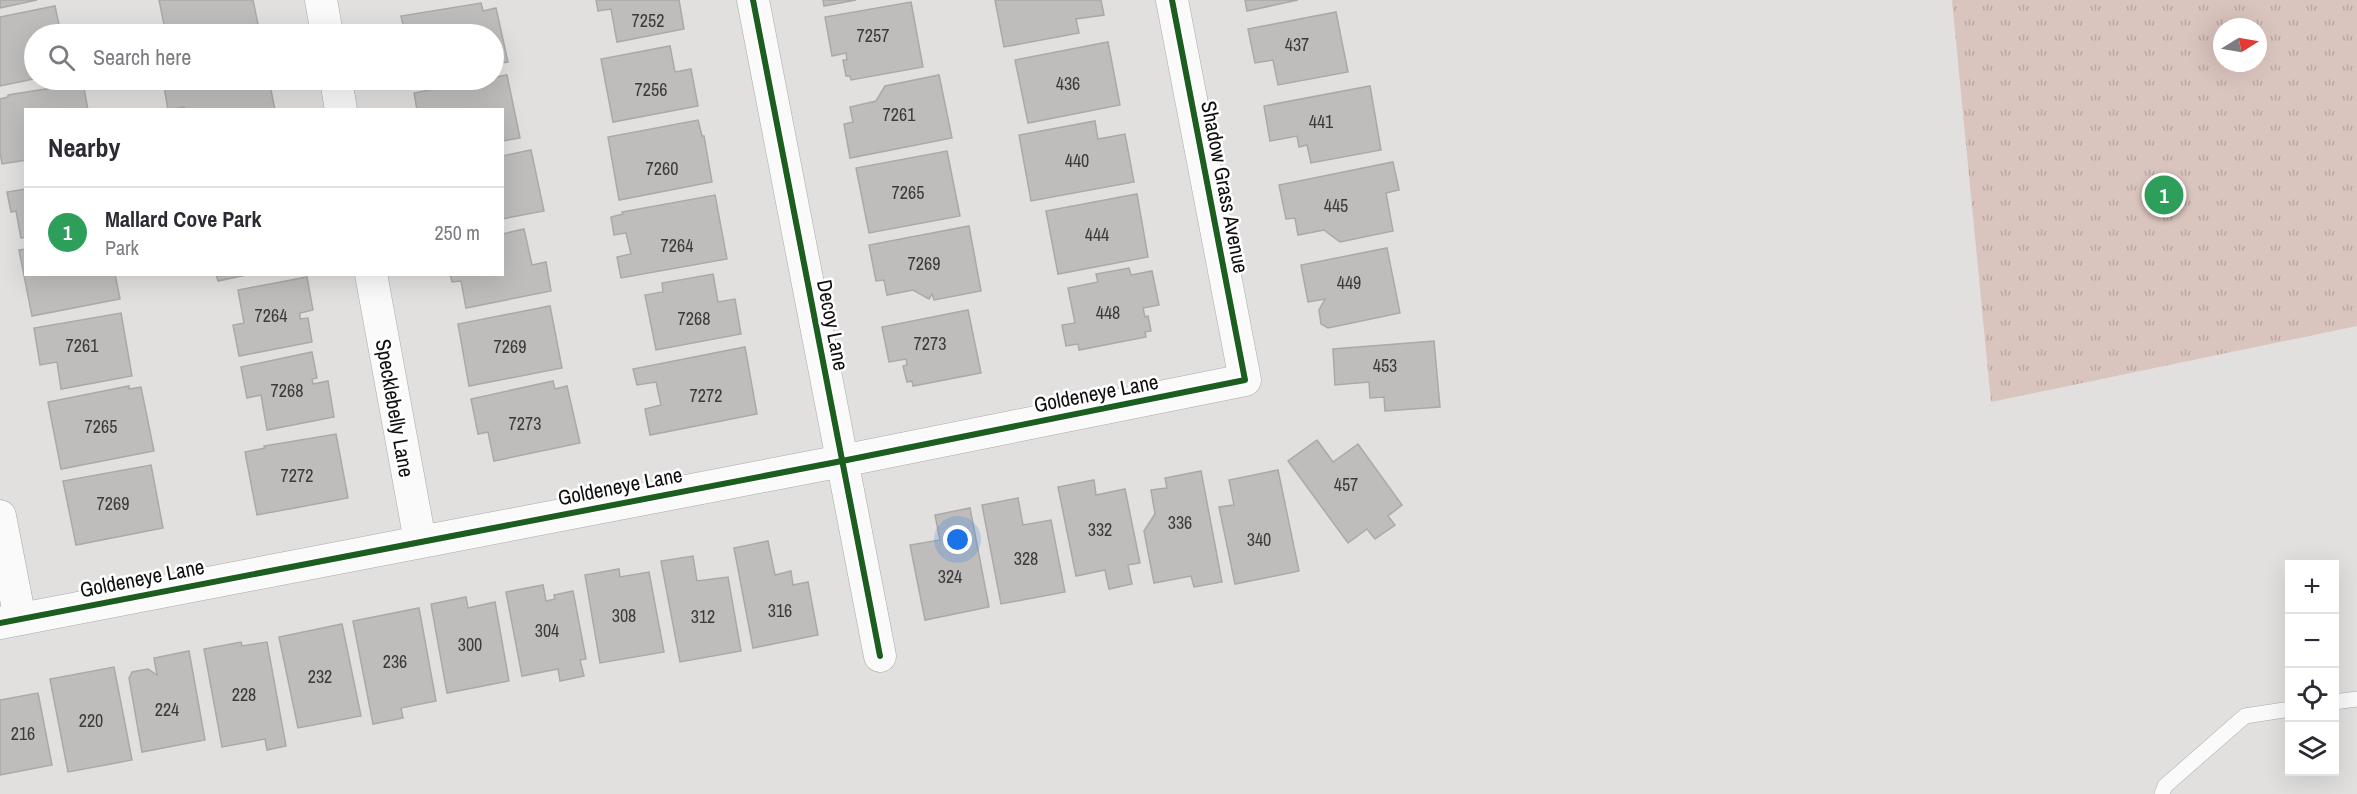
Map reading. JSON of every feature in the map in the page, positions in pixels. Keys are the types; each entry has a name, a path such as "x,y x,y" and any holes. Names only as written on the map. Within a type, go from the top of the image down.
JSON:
{"street":[{"path":"321,0 325,24"},
{"name":"Decoy Lane","path":"753,0 880,656"},
{"name":"Shadow Grass Avenue","path":"1172,0 1245,380"},
{"path":"338,90 341,108"},
{"name":"Specklebelly Lane","path":"371,276 420,541"},
{"name":"Goldeneye Lane","path":"10,621 842,461 1245,380"},
{"path":"0,516 10,621"}],"lane":[{"path":"2339,701 2357,699"},
{"path":"2162,794 2165,786 2245,716 2285,710"}],"green space":[{"path":"1952,0 2357,0 2357,326 1991,402"}],"building":[{"path":"0,0 37,0 0,8"},
{"path":"159,0 253,0 258,24 164,24"},
{"path":"596,0 679,0 684,29 617,42 611,9 598,11"},
{"path":"823,0 856,0 824,6"},
{"path":"995,0 1101,0 1104,15 1076,19 1079,33 1004,47"},
{"path":"1245,0 1298,0 1247,11"},
{"path":"911,2 923,67 851,80 850,76 846,76 843,60 847,60 846,53 832,56 825,17"},
{"path":"481,3 483,11 496,8 500,24 403,24 401,16"},
{"path":"55,6 59,24 24,24 24,81 0,86 0,17"},
{"path":"1336,12 1348,72 1278,85 1273,60 1255,63 1248,29"},
{"path":"1108,42 1120,105 1028,123 1015,60"},
{"path":"504,44 508,62 504,63"},
{"path":"670,46 675,72 691,69 698,106 613,122 601,59"},
{"path":"507,75 520,138 504,141 504,108 417,108 414,93 430,90 504,90 504,76"},
{"path":"939,75 952,138 850,158 844,124 853,122 850,107 876,101 885,86"},
{"path":"1370,86 1381,150 1311,163 1307,145 1299,147 1297,136 1270,141 1264,106"},
{"path":"39,90 84,90 88,108 24,108 24,160 2,164 0,99 8,95"},
{"path":"165,90 271,90 275,108 184,107 168,108"},
{"path":"698,120 702,136 704,136 712,182 619,200 608,137"},
{"path":"1095,121 1098,139 1125,134 1134,182 1031,201 1019,135"},
{"path":"531,150 544,211 504,219 504,156"},
{"path":"947,151 960,216 869,233 856,168"},
{"path":"1393,162 1399,190 1386,193 1393,231 1340,242 1324,230 1298,235 1295,218 1286,219 1279,185"},
{"path":"24,189 24,237 21,238 16,211 11,212 7,192"},
{"path":"1137,194 1148,257 1058,274 1046,211"},
{"path":"715,195 727,259 621,278 617,257 631,254 626,233 614,235 611,217 623,214 622,212"},
{"path":"969,226 981,291 934,300 932,294 929,299 913,290 887,295 884,280 876,281 869,245"},
{"path":"524,229 532,265 546,262 551,291 466,308 461,281 452,282 450,276 504,276 504,234"},
{"path":"1387,248 1400,313 1328,328 1321,324 1319,310 1325,299 1308,302 1301,265"},
{"path":"24,249 24,275 19,250"},
{"path":"1129,268 1131,275 1152,271 1159,305 1143,308 1145,317 1148,316 1151,331 1145,332 1146,337 1079,350 1078,344 1066,346 1062,325 1075,323 1068,288 1098,282 1096,274"},
{"path":"713,274 718,302 735,299 741,334 656,350 645,295 663,292 662,283"},
{"path":"24,276 115,276 120,299 32,316"},
{"path":"217,276 242,276 218,281"},
{"path":"307,277 313,310 300,313 300,319 308,318 312,342 239,356 233,325 244,323 238,290"},
{"path":"550,306 562,368 469,386 458,324"},
{"path":"968,310 981,373 913,386 912,381 907,382 903,366 907,365 906,359 889,362 882,327"},
{"path":"121,313 132,376 61,389 57,362 40,365 34,328"},
{"path":"1434,341 1440,407 1385,411 1384,397 1370,398 1369,382 1335,385 1333,349"},
{"path":"745,347 757,414 650,435 645,409 661,405 656,382 637,385 633,369"},
{"path":"312,352 317,378 312,379 313,384 328,381 334,417 267,430 261,395 247,398 241,367"},
{"path":"553,381 555,389 567,386 580,443 494,461 488,432 478,434 471,399"},
{"path":"129,386 129,389 141,387 154,451 61,469 48,402"},
{"path":"336,434 348,498 257,515 245,452 265,448 264,446"},
{"path":"1317,440 1333,462 1358,444 1402,505 1388,516 1395,525 1375,539 1367,529 1348,543 1288,461"},
{"path":"151,465 163,528 76,545 63,481"},
{"path":"1278,470 1299,571 1235,584 1219,507 1234,505 1229,480"},
{"path":"1201,471 1222,582 1194,587 1191,576 1154,583 1144,531 1155,514 1151,490 1167,488 1165,478"},
{"path":"1094,480 1096,495 1125,489 1140,563 1128,565 1132,584 1109,589 1105,570 1076,576 1058,487"},
{"path":"1018,498 1023,525 1051,520 1065,592 1001,604 982,505"},
{"path":"970,508 989,607 925,620 910,545 940,540 935,515"},
{"path":"768,541 775,575 791,571 793,585 808,582 818,635 753,648 734,548"},
{"path":"693,556 697,581 728,577 741,651 680,662 661,561"},
{"path":"619,569 620,577 649,572 664,652 600,663 585,575"},
{"path":"543,585 546,601 555,599 554,595 573,591 586,659 580,660 584,676 560,681 558,669 522,676 506,592"},
{"path":"466,597 468,608 495,602 509,681 447,693 431,604"},
{"path":"419,608 436,701 401,708 403,718 373,724 353,621"},
{"path":"342,624 361,716 298,728 279,637"},
{"path":"241,642 242,646 267,642 286,746 267,750 265,739 222,747 204,649"},
{"path":"189,651 205,740 142,752 129,678 132,672 148,669 157,675 154,658"},
{"path":"114,667 132,760 68,772 50,679"},
{"path":"38,693 52,765 0,775 0,700"}],"cycle path":[{"path":"753,0 880,656"},
{"path":"0,623 842,461 1245,380 1172,0"}],"place":[{"name":"Mallard Cove Park","path":"2164,195"}]}
